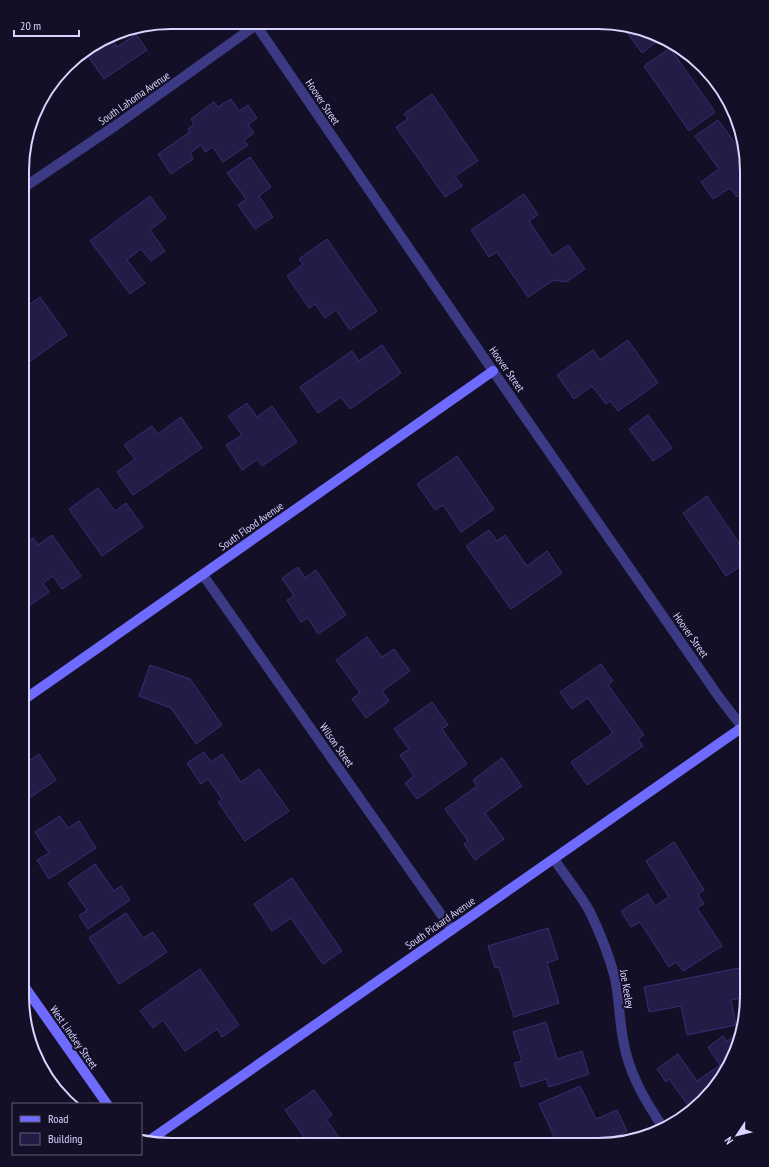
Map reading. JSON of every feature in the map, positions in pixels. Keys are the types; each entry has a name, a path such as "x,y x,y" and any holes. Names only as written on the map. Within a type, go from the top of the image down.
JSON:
{"street":[{"name":"South Lahoma Avenue","path":"29,184 115,126 248,29"},
{"name":"Hoover Street","path":"258,29 719,697 740,721"},
{"name":"South Flood Avenue","path":"29,696 493,371"},
{"name":"Wilson Street","path":"203,575 452,930"},
{"name":"South Pickard Avenue","path":"154,1137 740,728"},
{"name":"Joe Keeley","path":"554,859 589,912 600,934 615,978 623,1040 632,1074 642,1094 660,1123"},
{"name":"West Lindsey Street","path":"29,993 106,1103"}],"building":[{"path":"627,32 657,42 642,53"},
{"path":"136,34 147,50 104,79 88,56 113,42 117,47"},
{"path":"670,48 671,49 715,112 689,131 644,66"},
{"path":"432,94 478,161 455,176 462,186 445,197 396,127 408,119 404,114"},
{"path":"231,99 239,111 248,105 257,118 248,125 254,133 244,140 248,145 223,162 213,147 205,152 201,145 190,153 193,159 171,174 158,154 190,132 188,129 194,124 191,119 214,102 218,107"},
{"path":"718,120 738,147 740,162 740,195 737,197 730,188 713,199 701,182 719,169 695,136"},
{"path":"250,157 271,187 259,196 273,217 255,229 238,205 246,199 227,173"},
{"path":"524,194 538,215 529,221 552,256 568,245 585,269 566,282 554,280 528,297 497,252 489,257 471,230"},
{"path":"150,196 166,218 150,230 165,251 151,261 141,249 127,260 145,283 130,294 90,241"},
{"path":"327,239 377,311 350,330 336,310 325,318 315,304 309,308 287,276 303,264 299,259"},
{"path":"40,297 67,335 29,362 29,305"},
{"path":"628,340 658,383 618,411 610,401 606,404 592,386 574,399 557,375 593,350 600,360"},
{"path":"382,345 401,373 350,409 341,397 318,413 300,387 352,351 359,361"},
{"path":"247,403 257,417 272,406 297,442 262,466 258,459 242,470 226,445 242,435 228,416"},
{"path":"648,415 672,448 653,461 629,429"},
{"path":"181,417 202,448 133,495 117,472 135,459 124,445 152,426 158,434"},
{"path":"457,456 494,509 461,532 443,505 435,510 417,484"},
{"path":"98,488 115,511 126,503 143,527 102,556 69,509"},
{"path":"707,496 740,545 740,567 726,576 683,513"},
{"path":"489,530 497,541 505,535 527,566 547,551 562,573 511,609 466,546"},
{"path":"52,535 81,576 62,589 53,576 43,583 49,592 29,606 29,541 33,538 38,545"},
{"path":"298,567 305,578 316,570 346,615 318,634 308,618 301,622 287,600 294,596 282,578"},
{"path":"367,637 382,657 394,649 410,671 382,691 389,701 366,718 352,699 360,693 336,660"},
{"path":"601,664 613,681 608,685 644,735 638,739 643,746 587,785 571,762 613,733 588,698 572,709 560,692"},
{"path":"150,665 190,679 222,725 196,744 171,708 139,696"},
{"path":"432,702 448,725 442,729 467,764 417,799 405,783 414,776 400,755 409,749 394,729"},
{"path":"204,752 211,762 222,754 241,782 259,769 289,811 245,841 218,802 222,799 208,779 201,784 187,763"},
{"path":"39,754 56,780 29,798 29,761"},
{"path":"502,758 522,786 485,813 504,839 475,860 464,844 468,841 445,809 477,786 473,780"},
{"path":"60,816 68,828 79,821 96,848 49,879 37,860 49,853 35,832"},
{"path":"674,842 704,890 698,894 704,904 697,908 722,946 683,971 676,962 669,967 640,922 631,927 621,911 648,894 655,906 669,897 646,861"},
{"path":"95,864 114,891 121,886 130,900 88,929 79,916 87,910 68,883"},
{"path":"292,878 342,951 323,964 291,918 272,931 254,904"},
{"path":"126,913 143,938 153,932 167,952 119,984 89,938"},
{"path":"548,928 558,959 547,963 559,1003 514,1017 499,967 495,968 488,946"},
{"path":"739,968 740,998 731,1000 736,1025 687,1035 681,1006 649,1012 644,987"},
{"path":"200,969 239,1025 222,1037 217,1029 185,1051 163,1020 153,1028 140,1011"},
{"path":"546,1022 557,1059 582,1051 589,1074 549,1087 546,1079 521,1087 514,1063 522,1061 513,1032"},
{"path":"723,1036 727,1041 734,1036 725,1059 716,1075 705,1090 688,1106 669,1079 666,1082 657,1069 678,1054 697,1081 720,1065 708,1047"},
{"path":"580,1086 596,1119 617,1110 627,1131 612,1137 607,1138 555,1138 539,1104"},
{"path":"314,1090 332,1115 326,1119 339,1138 305,1138 285,1110"}]}
